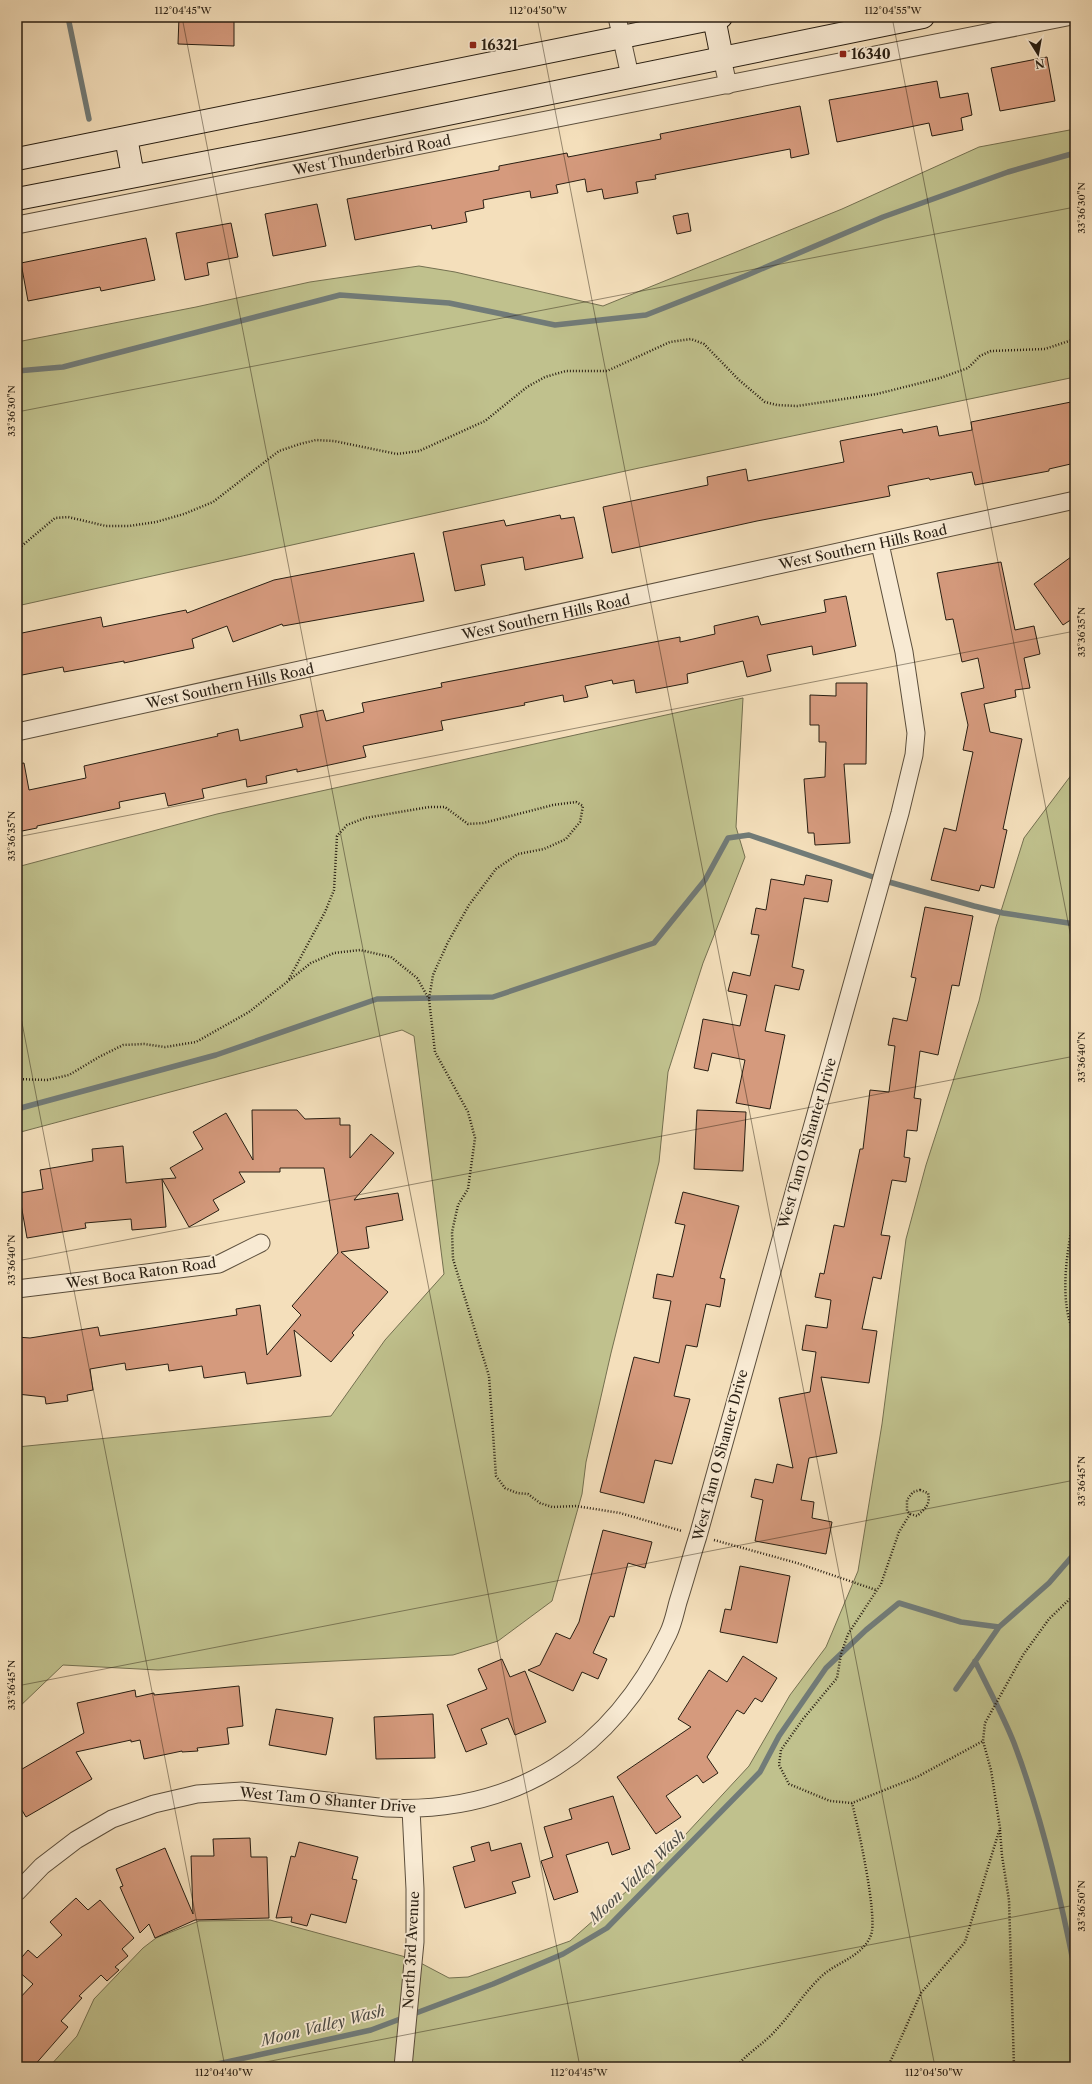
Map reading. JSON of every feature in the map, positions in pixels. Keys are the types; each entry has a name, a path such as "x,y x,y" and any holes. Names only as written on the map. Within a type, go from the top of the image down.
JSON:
{"main road":[{"name":"West Thunderbird Road","path":"17,199 923,17"},
{"path":"17,159 126,137 619,27 717,18 722,58"},
{"path":"126,137 133,176"}],"street":[{"name":"West Thunderbird Road","path":"17,225 1067,17"},
{"path":"619,27 630,76"},
{"path":"722,58 728,85"},
{"name":"West Southern Hills Road","path":"17,732 880,544 1075,500"},
{"name":"West Tam O Shanter Drive","path":"17,1892 42,1866 76,1840 112,1819 154,1804 197,1794 242,1791 387,1808 411,1809 453,1806 492,1796 538,1779 578,1753 618,1714 647,1675 669,1633 698,1536 898,821 914,755 916,733 914,711 904,652 880,544"},
{"name":"West Boca Raton Road","path":"17,1288 219,1264 261,1243"},
{"name":"North 3rd Avenue","path":"403,2067 415,1942 415,1889 411,1809"}],"path":[{"path":"17,550 55,518 68,517 106,526 129,526 156,522 184,514 213,502 279,451 316,440 334,441 398,454 419,451 485,421 527,386 545,377 566,372 607,371 670,342 691,339 704,344 740,380 765,402 777,405 797,406 877,394 940,378 968,368 980,356 991,351 1046,349 1075,339"},
{"path":"289,979 325,912 334,890 337,836 347,825 365,818 429,807 445,807 468,824 483,823 554,805 576,802 583,806 580,822 566,839 544,849 518,854 496,869 469,905 448,942 433,975 429,999 435,1052 468,1112 475,1138 468,1189 458,1205 452,1239 454,1259 489,1376 496,1476 505,1488 517,1493 528,1494 540,1503 552,1507 576,1506 620,1513 797,1563 876,1590"},
{"path":"17,1079 47,1080 69,1075 123,1045 144,1044 166,1047 196,1042 249,1012 311,963 334,953 360,950 391,957 417,978 429,999"},
{"path":"1075,1215 1068,1241 1066,1264 1070,1324 1075,1334"},
{"path":"920,1490 928,1494 930,1499 926,1509 917,1516 910,1514 907,1511 907,1500 913,1492 920,1490"},
{"path":"910,1514 901,1527 885,1574 848,1634 841,1654 837,1678 803,1719 781,1750 779,1766 788,1784 830,1802 852,1803 917,1777 983,1741"},
{"path":"1014,2067 1009,1900 991,1770 983,1741 985,1723 1023,1655 1049,1620 1075,1594"},
{"path":"736,2067 744,2057 776,2031 824,1974 855,1956 867,1943 872,1933 862,1849 852,1803"},
{"path":"888,2067 921,1993 965,1942 1000,1828"}],"green space":[{"path":"1075,129 1075,377 639,468 17,606 17,342 196,307 310,282 419,266 455,272 603,306 842,209 979,147"},
{"path":"743,698 736,827 745,857 703,963 668,1072 659,1162 611,1353 586,1462 582,1494 552,1601 498,1641 453,1655 158,1670 63,1665 17,1709 17,1447 331,1416 385,1340 444,1274 414,1036 402,1030 17,1133 17,867 217,814"},
{"path":"1075,770 1075,2067 49,2067 77,2036 94,1999 143,1948 156,1938 199,1921 270,1920 413,1959 449,1978 468,1977 570,1941 661,1861 749,1766 790,1695 826,1647 858,1571 882,1424 906,1239 926,1165 979,1001 996,927 1024,838"}],"building":[{"path":"179,17 234,17 234,46 178,44"},
{"path":"1047,57 1055,101 1000,111 991,68"},
{"path":"937,81 940,98 968,93 972,115 961,118 963,130 932,136 929,123 837,142 829,100"},
{"path":"800,106 809,154 791,158 790,149 655,175 656,179 636,182 638,193 604,199 602,189 587,192 585,179 556,185 558,193 531,198 530,191 483,200 484,208 465,212 467,222 432,229 431,225 355,240 347,199 499,170 499,166 567,153 568,157 661,139 660,134"},
{"path":"317,204 326,246 273,256 265,214"},
{"path":"688,213 691,231 677,234 673,216"},
{"path":"231,223 238,257 207,263 209,275 185,280 176,233"},
{"path":"146,238 155,280 101,291 100,287 28,301 21,263"},
{"path":"1071,402 1075,419 1075,463 1049,469 1049,471 975,485 972,472 930,480 929,478 888,486 890,496 757,521 612,553 603,507 708,485 707,477 746,469 748,481 844,462 840,441 902,429 903,433 937,426 939,436 972,430 971,422"},
{"path":"560,515 561,519 574,517 583,558 525,570 523,557 481,565 485,585 455,591 443,532 504,520 506,526"},
{"path":"414,553 424,601 283,626 282,624 233,642 227,626 192,639 194,648 124,663 124,661 64,672 63,667 17,676 17,634 101,617 103,627 186,610 187,613 274,580"},
{"path":"1075,554 1075,617 1063,625 1034,584"},
{"path":"1001,562 1015,630 1034,626 1040,654 1024,658 1030,688 1015,690 1016,697 984,704 990,732 1022,739 1003,829 1007,830 994,888 981,885 979,891 931,880 944,828 956,831 973,752 963,750 968,725 961,693 984,688 978,658 962,662 953,619 946,620 937,573"},
{"path":"846,596 856,646 813,655 812,646 767,655 771,671 747,677 743,661 687,674 688,683 636,693 634,680 613,684 612,680 585,686 588,697 564,702 563,695 524,703 525,705 441,721 443,730 363,746 366,757 297,772 297,769 266,776 267,783 247,787 246,779 202,789 204,798 168,806 165,793 119,802 120,808 37,826 37,828 17,832 17,764 24,763 29,790 86,778 84,766 218,736 217,734 238,729 240,741 303,727 300,715 323,710 326,721 364,712 362,703 442,687 441,683 680,637 680,642 715,634 714,626 758,616 761,625 826,612 824,600"},
{"path":"836,683 867,683 866,764 844,764 850,843 815,845 814,833 808,833 804,779 825,777 826,742 819,742 819,725 810,725 810,695 836,696"},
{"path":"806,875 832,880 828,902 804,898 792,967 804,970 799,990 775,985 765,1031 785,1035 770,1109 736,1103 745,1060 712,1053 708,1071 694,1068 703,1019 740,1026 747,995 728,991 733,972 750,976 759,935 751,934 756,908 766,910 771,879 804,885"},
{"path":"925,907 973,916 959,986 952,985 938,1055 920,1051 914,1098 921,1099 917,1131 907,1130 904,1157 910,1158 906,1182 892,1180 881,1235 890,1236 881,1279 873,1277 862,1329 877,1331 869,1383 821,1377 837,1453 809,1458 801,1500 814,1502 812,1518 832,1522 826,1554 755,1541 763,1500 751,1497 755,1479 773,1483 777,1464 793,1468 779,1398 810,1392 816,1352 802,1350 806,1325 827,1328 831,1300 815,1297 820,1273 824,1274 834,1225 844,1227 860,1149 863,1149 870,1090 889,1092 895,1046 888,1045 893,1018 907,1021 916,978 911,977"},
{"path":"252,1110 297,1110 305,1119 340,1118 340,1125 350,1125 350,1158 371,1134 394,1153 354,1200 398,1193 403,1220 366,1227 369,1248 341,1252 388,1292 352,1333 354,1335 331,1362 294,1330 301,1376 247,1384 245,1372 204,1378 202,1366 169,1371 168,1364 126,1370 125,1363 90,1369 93,1390 67,1395 68,1401 46,1404 45,1397 17,1394 17,1337 30,1338 98,1327 100,1336 237,1315 236,1309 260,1305 267,1355 301,1315 292,1306 338,1253 324,1168 280,1168 280,1172 239,1172 245,1182 213,1200 219,1210 189,1227 162,1179 176,1178 170,1168 203,1149 193,1132 226,1113 253,1160"},
{"path":"697,1110 746,1112 743,1171 694,1169"},
{"path":"123,1146 126,1183 162,1179 166,1227 132,1230 131,1219 85,1223 86,1228 27,1238 19,1193 43,1189 40,1170 93,1161 92,1149"},
{"path":"683,1192 739,1206 720,1278 725,1279 720,1307 706,1304 697,1347 686,1345 674,1396 690,1399 672,1464 655,1460 644,1503 600,1492 634,1357 659,1363 671,1301 653,1298 657,1274 673,1277 685,1225 675,1223"},
{"path":"603,1530 652,1542 645,1568 628,1563 614,1617 610,1616 593,1653 607,1659 598,1679 582,1672 573,1691 528,1670 540,1665 556,1633 570,1639 579,1622"},
{"path":"740,1566 790,1576 777,1643 720,1632 725,1609 731,1610"},
{"path":"743,1656 777,1678 762,1702 755,1698 744,1714 737,1710 707,1757 718,1773 703,1783 697,1775 666,1796 681,1817 656,1834 617,1777 691,1727 678,1719 709,1670 727,1682"},
{"path":"502,1659 510,1677 525,1671 546,1722 515,1735 508,1718 481,1729 487,1744 466,1752 447,1705 487,1689 478,1669"},
{"path":"239,1686 243,1726 227,1728 229,1744 197,1748 198,1751 182,1751 144,1759 140,1740 131,1742 131,1740 76,1752 92,1779 26,1817 17,1802 17,1772 84,1733 77,1703 135,1690 136,1697 154,1693 154,1695"},
{"path":"276,1709 333,1718 326,1755 269,1745"},
{"path":"433,1714 435,1758 376,1759 374,1717"},
{"path":"613,1796 630,1849 612,1855 608,1842 566,1855 578,1892 554,1900 541,1861 553,1857 544,1827 572,1819 569,1809"},
{"path":"250,1838 251,1857 267,1857 269,1918 195,1920 155,1938 149,1924 140,1933 120,1887 123,1886 116,1869 165,1848 193,1914 191,1856 214,1856 213,1839"},
{"path":"299,1842 358,1857 352,1879 357,1880 346,1923 311,1914 307,1926 291,1922 292,1917 276,1918 291,1856 295,1857"},
{"path":"489,1842 491,1851 521,1843 530,1877 512,1882 516,1893 465,1908 453,1867 475,1861 471,1847"},
{"path":"76,1898 88,1910 100,1900 134,1938 122,1949 128,1956 115,1967 119,1970 107,1981 101,1975 79,1996 82,1998 61,2021 68,2027 33,2067 17,2067 17,2001 33,1984 17,1970 17,1963 28,1950 37,1958 62,1935 50,1922"}],"waterway":[{"path":"70,17 69,22 89,119"},
{"path":"17,371 63,367 340,295 449,303 555,325 646,315 745,276 883,217 1008,172 1075,153"},
{"path":"17,1109 216,1055 377,999 493,997 654,943 705,880 728,838 749,835 882,880 974,906 1003,913 1075,924"},
{"name":"Moon Valley Wash","path":"956,1689 999,1627 1049,1583 1075,1553"},
{"name":"Moon Valley Wash","path":"204,2067 371,2030 493,1984 563,1954 607,1928 760,1772 779,1736 826,1668 866,1630 899,1603 961,1622 999,1627"},
{"name":"Moon Valley Wash","path":"975,1661 1010,1733 1024,1771 1042,1827 1063,1913 1075,1971"}],"place":[{"name":"16321","path":"473,45"},
{"name":"16340","path":"843,54"}]}
